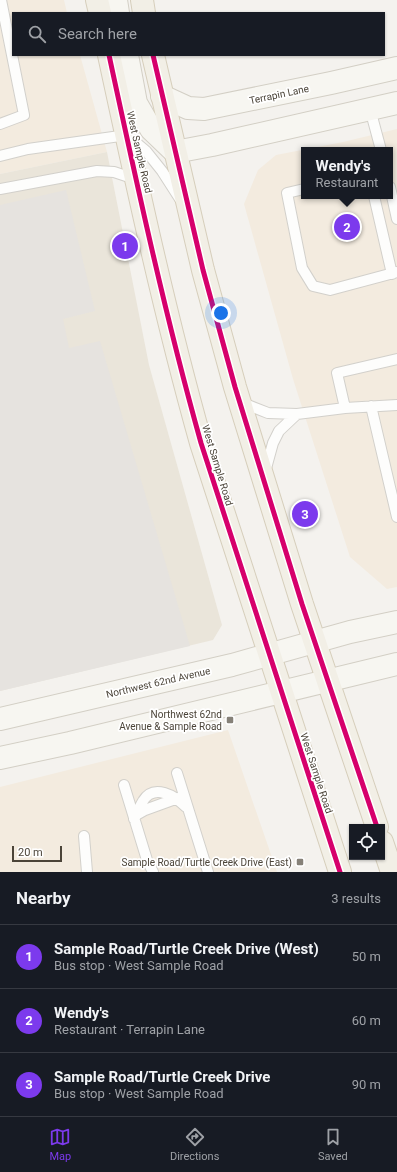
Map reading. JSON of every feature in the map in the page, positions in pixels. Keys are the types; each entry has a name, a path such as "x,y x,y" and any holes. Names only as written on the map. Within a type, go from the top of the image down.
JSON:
{"main road":[{"path":"97,0 100,12"},
{"path":"142,0 144,12"},
{"name":"West Sample Road","path":"109,56 169,325 184,383 201,443 340,872"},
{"path":"153,56 205,277 239,402 315,642 376,824"},
{"path":"385,851 392,872"}],"street":[{"path":"116,0 118,12"},
{"path":"127,56 136,103 151,129 175,152 397,103"},
{"name":"Terrapin Lane","path":"162,96 188,108 204,109 324,85 397,68"},
{"name":"Northwest 62nd Avenue","path":"0,719 232,664 350,632 397,622"},
{"path":"0,758 70,743 397,664"}],"lane":[{"path":"0,124 24,115 2,20 1,0"},
{"path":"370,109 380,147"},
{"path":"0,156 28,149 127,135 146,151 162,171 190,214"},
{"path":"0,189 96,172 114,172 136,179"},
{"path":"301,190 287,193 302,268 313,286 330,290 395,273 375,199"},
{"path":"393,199 397,219"},
{"path":"345,408 337,373 397,360"},
{"path":"239,402 268,413 297,414 345,408 397,405"},
{"path":"371,406 397,517"},
{"path":"263,479 273,442 279,431 297,414"},
{"path":"177,773 208,872"},
{"path":"124,785 136,816 147,860 153,872"},
{"path":"136,816 146,797 152,793 168,793 178,798 188,808"},
{"path":"84,836 87,872"}],"shaded area":[{"path":"0,0 64,0 67,12 12,12 12,56 80,56 107,152 0,174"},
{"path":"397,129 397,587 387,589 350,557 293,379 244,204 258,170 276,155 301,150 301,199 393,199 393,147 317,147"},
{"path":"107,152 149,365 222,625 213,640 0,691 0,174"},
{"path":"66,190 95,311 63,319 69,348 100,341 190,646 0,691 0,205"},
{"path":"228,730 277,872 0,872 0,787"}],"cycle path":[{"path":"109,56 163,298 201,443 340,872"},
{"path":"153,56 203,270 235,387 302,604 376,824"}],"place":[{"name":"Wendy's","path":"347,227"},
{"name":"Sample Road/Turtle Creek Drive (West)","path":"125,246"},
{"name":"Sample Road/Turtle Creek Drive","path":"305,514"},
{"name":"Northwest 62nd Avenue & Sample Road","path":"230,720"},
{"name":"Sample Road/Turtle Creek Drive (East)","path":"300,862"}]}
